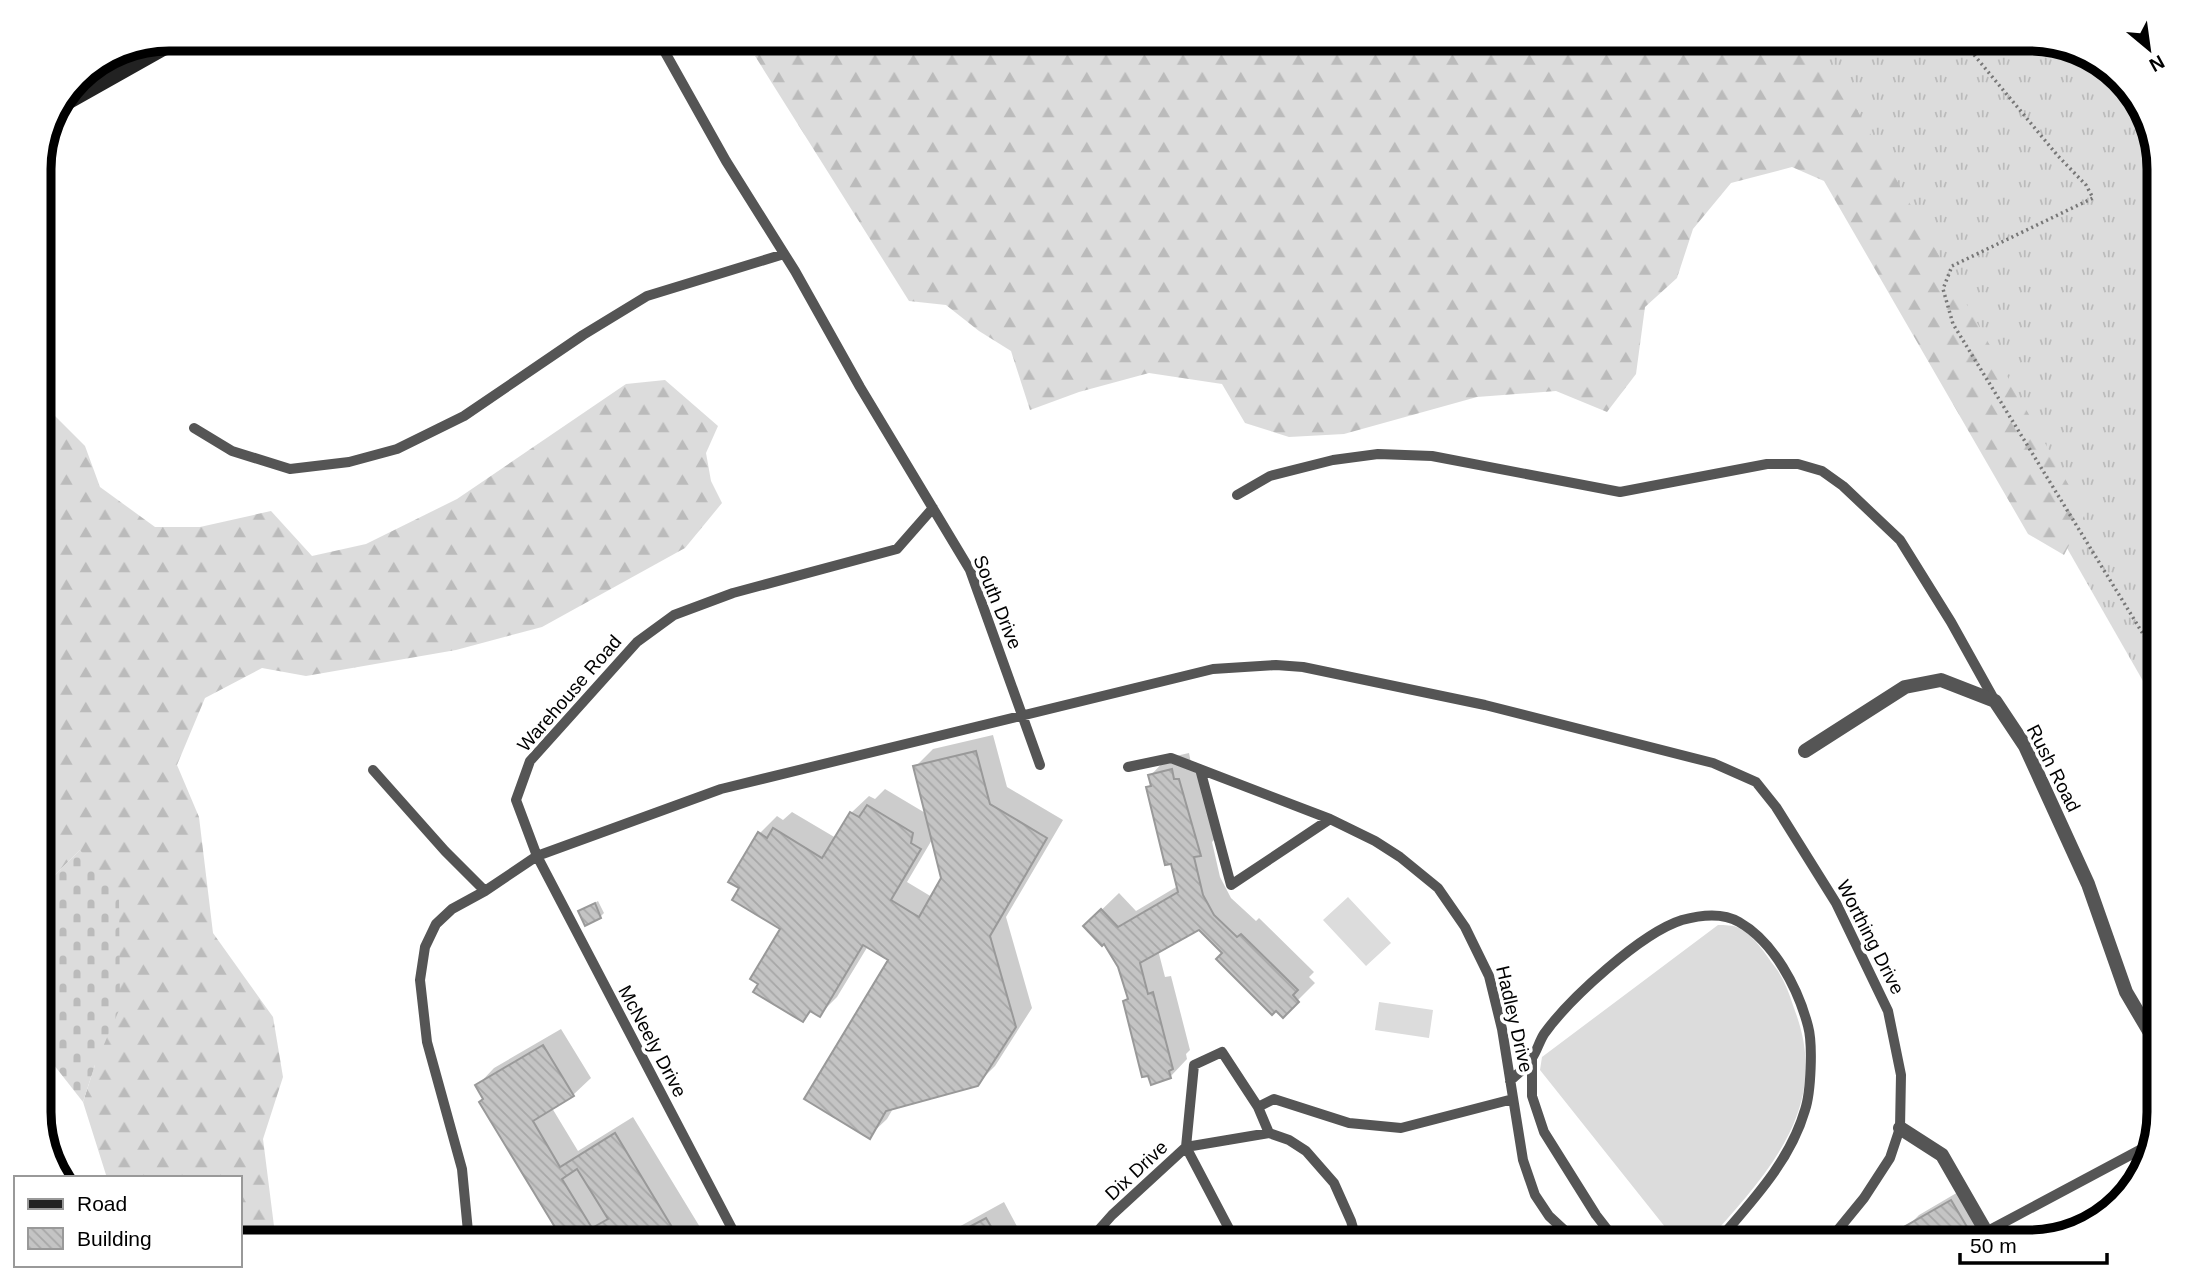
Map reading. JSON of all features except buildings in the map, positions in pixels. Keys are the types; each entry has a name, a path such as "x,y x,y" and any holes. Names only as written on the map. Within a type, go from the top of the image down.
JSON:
{"main road":[{"path":"74,100 158,52"}],"street":[{"path":"1805,751 1905,687 1941,680 1994,701"},
{"name":"Rush Road","path":"1994,701 2025,746 2088,884 2126,992 2147,1027"},
{"path":"1900,1128 1942,1155 1985,1230"}],"lane":[{"name":"South Drive","path":"664,51 726,161 784,254 970,570 1040,765"},
{"path":"194,428 232,451 290,468 349,462 397,449 464,416 583,335 647,296 784,254"},
{"path":"1237,495 1270,476 1333,460 1378,454 1432,456 1620,492 1767,464 1798,464 1822,471 1843,486 1900,540 1951,622 1994,701"},
{"name":"Warehouse Road","path":"537,856 516,800 530,761 637,642 674,615 733,593 897,549 933,508"},
{"name":"Worthing Drive","path":"1021,714 1213,669 1276,665 1303,667 1485,705 1700,759 1756,782 1776,807 1836,903 1888,1011 1901,1075 1900,1128"},
{"path":"468,1230 461,1169 426,1042 420,980 425,947 436,924 452,909 485,891 537,856 721,789 1021,714"},
{"name":"Hadley Drive","path":"1128,767 1171,758 1330,819 1375,841 1400,857 1438,888 1465,927 1489,976 1502,1029 1523,1160 1535,1195 1549,1216 1564,1230"},
{"path":"1200,769 1231,885 1330,819"},
{"path":"373,770 445,851 485,891"},
{"name":"McNeely Drive","path":"537,856 734,1230"},
{"path":"1510,1081 1532,1059 1543,1035 1584,989 1635,947 1680,921 1709,914 1737,920 1760,937 1789,976 1809,1027 1811,1072 1806,1110 1790,1148 1765,1184 1727,1230"},
{"path":"1230,1230 1186,1147 1194,1065 1222,1052 1258,1107 1269,1133 1289,1140 1306,1152 1334,1183 1354,1230"},
{"path":"1532,1059 1532,1096 1544,1132 1608,1230"},
{"path":"1258,1107 1274,1099 1349,1123 1402,1128 1513,1099"},
{"path":"1838,1230 1864,1198 1890,1158 1900,1128"},
{"name":"Dix Drive","path":"1099,1230 1186,1147 1269,1133"},
{"path":"2001,1230 2140,1150"}],"path":[{"path":"1971,51 2058,156 2086,185 2093,198 1952,267 1943,289 1953,324 2147,640"}],"green space":[{"path":"767,51 1824,51 2085,514 2064,555 2028,534 1824,181 1792,167 1731,183 1693,229 1677,278 1645,307 1636,374 1607,412 1556,391 1477,397 1344,434 1289,437 1245,423 1222,384 1149,373 1079,392 1030,410 1011,351 979,331 946,305 909,301 755,56"},
{"path":"1783,51 2029,51 2060,55 2101,75 2123,97 2138,124 2147,161 2147,688"},
{"path":"665,380 718,426 706,453 711,481 722,503 685,548 542,627 456,650 306,676 262,668 205,698 177,765 199,817 213,933 273,1017 283,1077 263,1139 274,1230 242,1230 242,1176 106,1176 83,1102 95,1065 80,850 51,879 51,412 85,446 100,487 155,527 200,527 271,511 312,556 366,544 457,499 626,384"},
{"path":"80,850 119,900 120,1008 95,1065 83,1102 51,1061 51,879"},
{"path":"1348,897 1391,943 1366,966 1323,920"},
{"path":"1718,925 1729,925 1745,931 1782,977 1804,1046 1805,1079 1799,1109 1787,1138 1771,1165 1717,1230 1667,1230 1540,1070 1542,1057"},
{"path":"1379,1002 1433,1010 1429,1038 1375,1030"}]}
